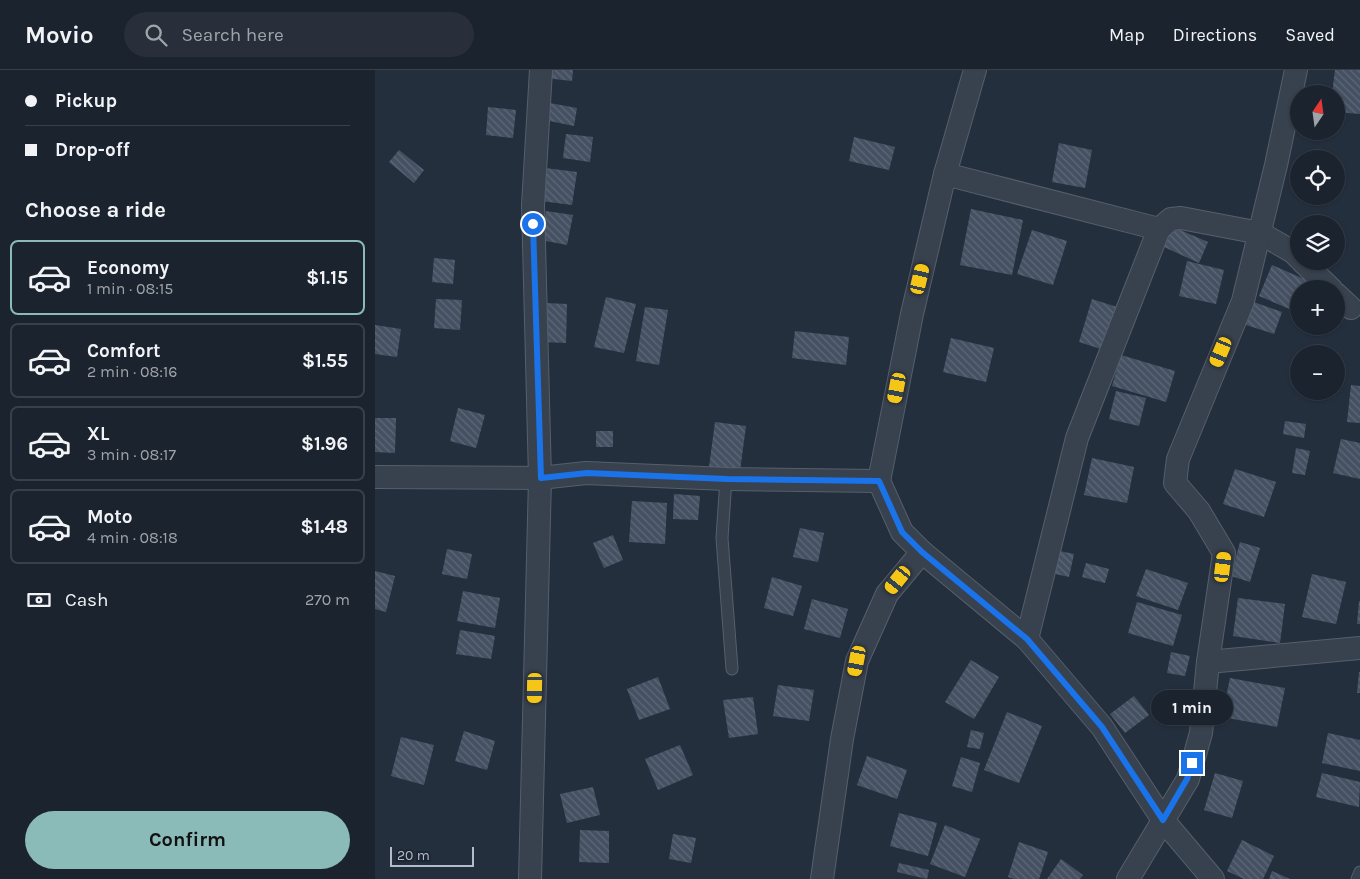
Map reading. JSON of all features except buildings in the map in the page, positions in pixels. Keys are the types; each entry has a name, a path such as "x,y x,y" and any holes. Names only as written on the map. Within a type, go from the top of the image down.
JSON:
{"street":[{"path":"531,879 541,478 533,205 541,70"},
{"path":"975,70 945,174 912,314 879,481 902,532 922,552 1027,639 1102,727 1163,820 1213,879"},
{"path":"1128,879 1187,779 1201,733 1208,662 1224,553 1199,511 1175,483 1178,459 1243,301 1261,233 1296,70"},
{"path":"945,174 1159,228"},
{"path":"1027,639 1077,438 1159,228 1171,219 1181,218 1261,233 1290,250"},
{"path":"1311,270 1322,280"},
{"path":"375,477 541,478 587,473 727,479 879,481"},
{"path":"822,879 841,740 857,661 887,594 922,552"},
{"path":"1208,662 1360,648"}],"lane":[{"path":"727,479 722,538 732,669"},
{"path":"1357,879 1360,872"}],"route":[{"path":"533,224 541,478 587,473 727,479 879,481 902,532 922,552 1027,639 1102,727 1163,820 1187,779 1192,763"}]}
